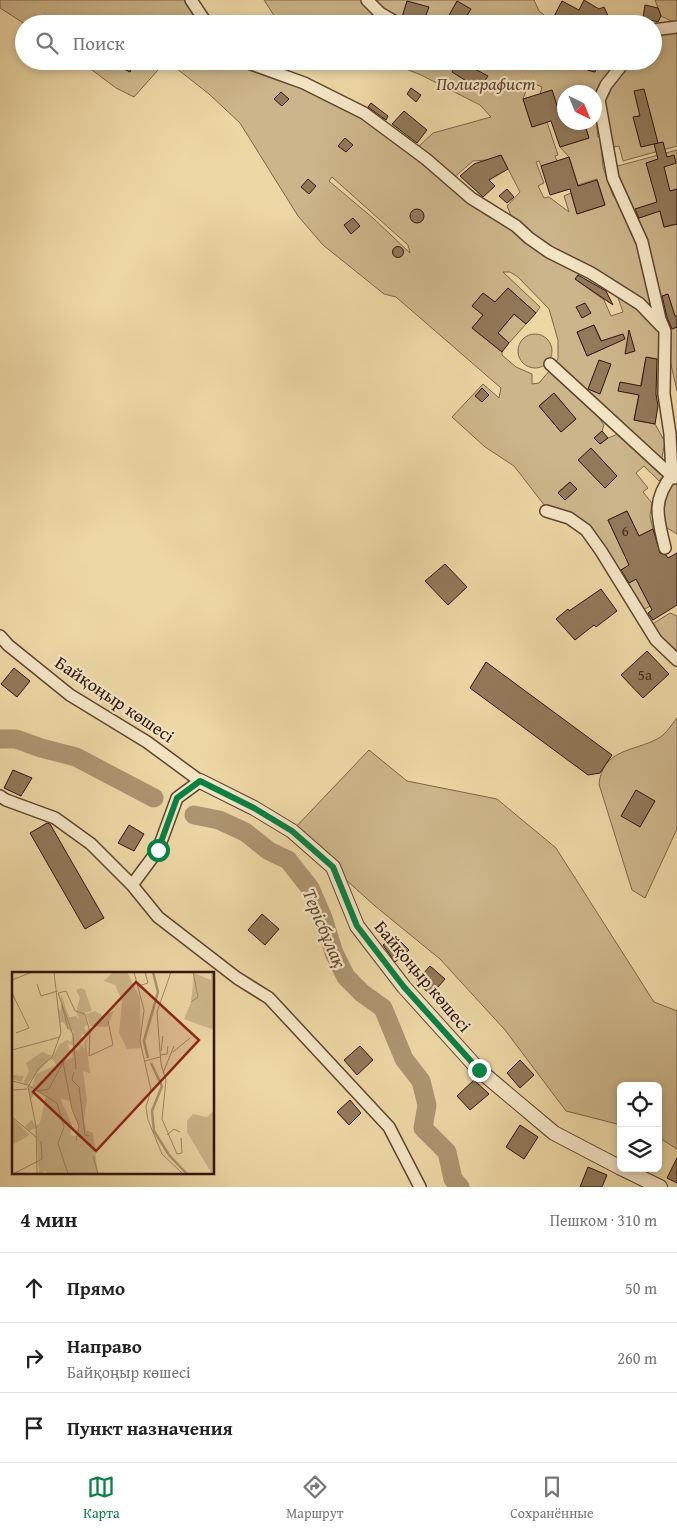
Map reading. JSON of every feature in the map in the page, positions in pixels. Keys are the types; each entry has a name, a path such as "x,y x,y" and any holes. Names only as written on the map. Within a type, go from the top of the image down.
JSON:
{"street":[{"path":"191,0 201,15"},
{"path":"367,0 385,15"},
{"path":"662,29 677,27"},
{"path":"268,70 304,83 364,113 426,159 471,198 516,226 549,252 591,273 640,304 665,332"},
{"path":"618,70 606,85 599,100 613,178 642,242 660,319 665,332 664,394 674,478"},
{"path":"550,364 674,478"},
{"path":"665,548 657,516 658,507 663,489 674,478"},
{"path":"546,511 569,518 586,530 656,640 677,660"},
{"name":"Байқоңыр көшесі","path":"0,636 70,695 147,742 200,781 254,808 292,831 333,867 357,926 404,987 479,1070 554,1133 617,1166"},
{"path":"132,885 158,850 177,798 200,781"},
{"path":"0,796 55,818 91,844 132,885 158,917 238,978 269,998 328,1059 389,1127 420,1187"},
{"name":"Байқоңыр көшесі","path":"629,1172 660,1187"}],"green space":[{"path":"0,0 191,0 201,15 15,15 15,18 0,8"},
{"name":"Полиграфист","path":"264,0 534,0 539,11 544,15 274,15"},
{"path":"655,0 677,0 677,24 661,15"},
{"path":"677,30 677,146 623,161 619,146 609,148 602,104 602,85 557,85 557,106 552,90 540,94 542,87 535,84 527,88 523,99 532,127 547,122 558,155 555,156 557,161 541,166 539,161 536,162 544,183 538,186 544,198 549,197 569,212 564,196 571,193 577,214 605,205 597,179 578,185 569,157 560,147 589,138 586,130 597,130 598,137 605,136 607,145 601,146 603,167 613,196 623,200 627,210 623,211 637,243 642,242 655,297 651,298 658,319 639,301 635,301 591,273 572,264 580,273 575,279 604,300 611,316 623,312 617,295 622,296 647,313 659,328 661,360 646,358 634,420 655,424 665,442 661,462 554,364 558,359 558,340 549,309 518,277 510,272 503,272 540,307 536,313 508,288 495,302 483,293 472,306 483,315 472,328 502,352 502,355 516,367 532,374 532,384 539,383 550,370 594,411 604,425 602,431 594,438 600,444 618,434 631,441 665,474 659,481 644,466 636,473 648,488 643,492 652,503 650,516 653,529 639,536 627,511 608,520 624,554 629,553 634,562 641,559 651,578 639,585 650,606 642,611 624,585 636,579 633,574 639,571 634,563 617,572 604,548 582,521 572,514 545,506 514,466 485,447 452,417 483,384 499,398 501,388 396,297 384,294 323,245 298,216 240,123 209,94 178,70 268,70 304,83 364,113 426,159 471,198 515,225 507,206 520,192 501,155 487,160 473,161 452,179 418,147 433,133 491,117 480,105 408,70 662,70 662,32","holes":["650,113 657,142 641,147 634,117","332,177 408,245 410,253 329,181","594,325 605,348 587,356 577,332","554,393 576,419 561,432 539,406","591,449 617,476 605,488 579,460","570,482 577,489 565,500 558,492"]},
{"path":"92,70 158,70 134,97 116,88"},
{"path":"677,150 677,189 656,195 664,227 677,224 677,316 664,319 660,308 671,305 668,295 657,298 634,220 647,215 643,207 631,211 614,167"},
{"path":"514,314 526,324 509,343 498,333"},
{"path":"677,327 677,391 670,360 667,330"},
{"path":"535,334 547,339 552,351 547,363 535,368 523,363 518,351 523,339"},
{"path":"673,480 677,483 677,534 659,523 664,498"},
{"path":"670,613 677,616 677,656 670,650 651,625"},
{"path":"677,718 677,829 645,898 632,890 599,784 602,772 613,757 659,738"},
{"path":"369,750 407,781 497,799 556,848 654,1002 677,1011 677,1149 662,1140 662,1082 617,1082 617,1124 566,1111 505,1030 440,959 375,906 292,831"}],"building":[{"path":"584,0 599,9 604,7 608,15 555,15 562,1 579,10"},
{"path":"407,1 429,7 426,15 403,15"},
{"path":"457,1 471,9 467,15 449,15"},
{"path":"645,5 658,8 661,15 643,15"},
{"path":"453,70 477,70 488,76 479,89 452,72"},
{"path":"411,88 421,95 416,102 407,94"},
{"path":"644,89 658,143 641,147 633,117 640,116 634,91"},
{"path":"552,90 557,106 557,130 586,130 589,138 560,147 551,121 532,127 523,99"},
{"path":"281,92 289,99 282,106 274,99"},
{"path":"371,103 388,116 386,120 368,107"},
{"path":"404,111 427,130 417,143 392,124"},
{"path":"345,138 353,145 346,152 338,146"},
{"path":"663,142 667,157 674,155 676,163 664,167 670,191 677,189 677,224 664,227 660,211 639,218 635,209 657,202 646,163 658,159 654,144"},
{"path":"501,155 508,169 489,180 495,186 483,197 460,176 474,164"},
{"path":"569,157 578,186 597,180 605,205 577,214 570,189 550,195 541,166"},
{"path":"308,179 316,186 309,194 301,187"},
{"path":"507,189 514,197 507,203 499,196"},
{"path":"417,209 422,211 424,216 422,221 417,223 412,221 410,216 412,211"},
{"path":"353,218 360,226 351,234 344,225"},
{"path":"398,246 404,252 398,258 392,252"},
{"path":"578,275 606,291 613,305 575,279"},
{"path":"508,288 536,313 526,324 514,314 498,333 509,343 502,352 472,328 483,315 472,306 483,293 495,302"},
{"path":"668,294 675,316 677,316 677,327 672,329 662,296"},
{"path":"585,303 591,313 582,318 576,307"},
{"path":"594,325 601,341 623,334 625,339 587,356 577,332"},
{"path":"629,330 635,351 625,354"},
{"path":"646,357 657,359 656,394 658,406 655,424 634,420 639,395 618,391 620,382 641,386"},
{"path":"599,360 611,364 600,394 588,389"},
{"path":"482,388 489,395 482,402 475,396"},
{"path":"554,393 576,419 561,432 539,406"},
{"path":"602,431 608,438 600,444 594,438"},
{"path":"591,448 617,476 605,488 578,460"},
{"path":"570,482 577,489 565,500 558,493"},
{"path":"627,511 639,536 653,529 660,553 668,558 677,553 677,605 653,620 648,613 652,610 636,579 629,583 621,570 629,565 608,520"},
{"path":"445,564 467,587 448,605 425,581"},
{"path":"601,589 617,611 596,627 594,625 575,640 556,619 568,609 569,611"},
{"path":"647,651 669,674 643,698 621,675"},
{"path":"486,662 612,755 600,773 588,775 470,688"},
{"path":"14,668 30,681 17,697 1,684"},
{"path":"13,770 32,778 21,796 4,788"},
{"path":"636,790 655,801 640,827 621,816"},
{"path":"47,823 50,824 104,918 85,929 30,833"},
{"path":"129,825 144,834 134,851 118,843"},
{"path":"262,914 279,929 265,945 248,930"},
{"path":"394,935 409,950 395,962 383,945"},
{"path":"430,966 445,979 431,995 416,982"},
{"path":"360,1046 373,1060 357,1075 344,1060"},
{"path":"520,1060 534,1075 520,1088 507,1073"},
{"path":"474,1080 489,1094 470,1110 457,1096"},
{"path":"350,1100 361,1113 349,1125 337,1112"},
{"path":"520,1125 538,1137 524,1159 506,1147"},
{"path":"677,1158 677,1183 667,1178"},
{"path":"588,1167 607,1175 602,1187 580,1187"}],"waterway":[{"name":"Терісбұлақ","path":"0,739 16,739 76,757 154,798"},
{"name":"Терісбұлақ","path":"194,815 219,820 245,832 269,851 288,860 310,888 323,918 334,953 346,977 362,993 383,1008 404,1059 421,1081 427,1105 423,1128 447,1152 453,1179 460,1187"}],"route":[{"path":"158,850 177,798 200,781 254,808 292,831 333,867 357,926 404,987 479,1070"}]}
